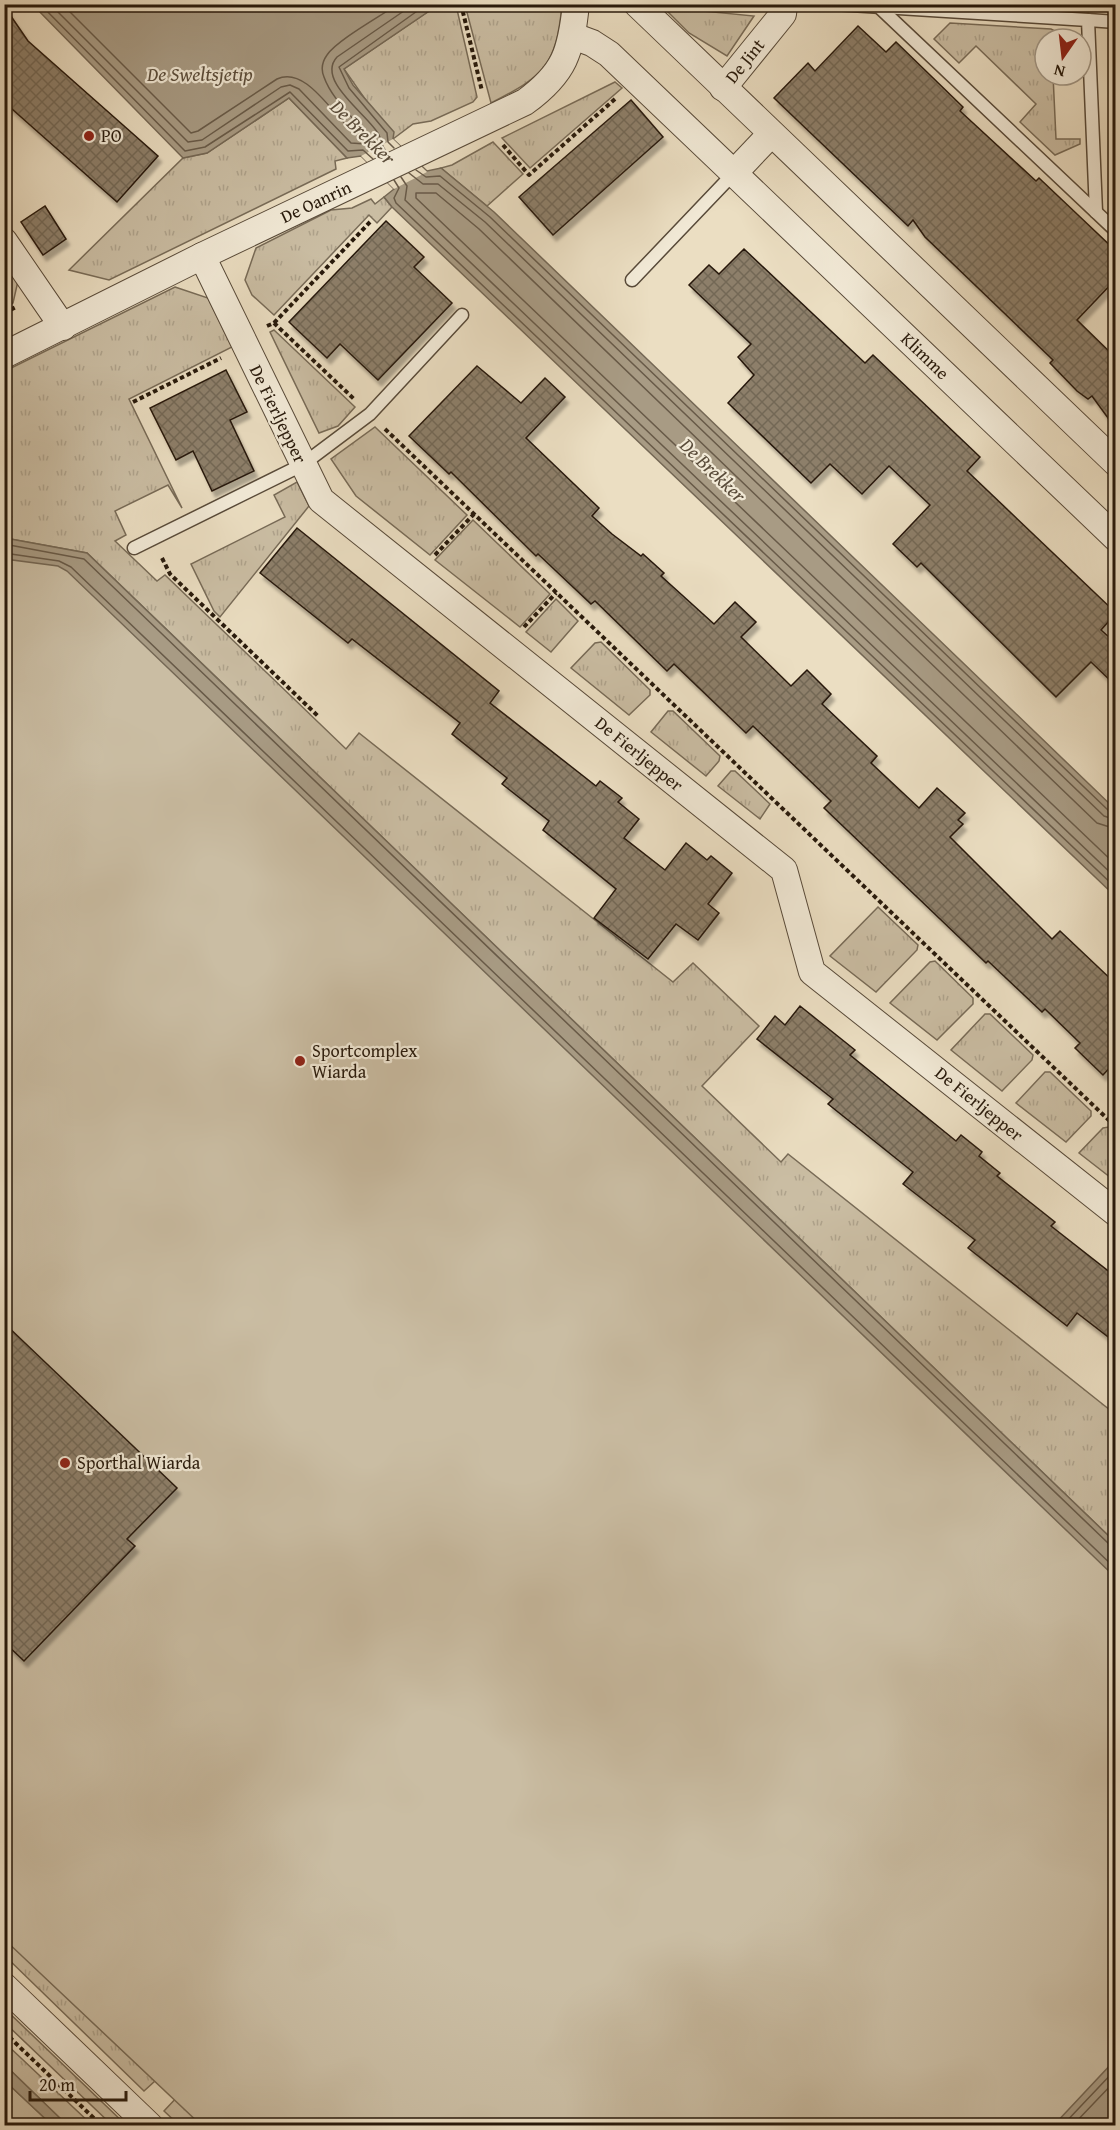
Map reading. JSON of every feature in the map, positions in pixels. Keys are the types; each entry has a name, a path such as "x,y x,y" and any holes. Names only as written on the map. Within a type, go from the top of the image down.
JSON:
{"street":[{"name":"De Oanrin","path":"4,355 202,256 525,102 545,87 568,55 573,36 576,4"},
{"path":"637,4 1116,463"},
{"name":"De Jint","path":"723,88 783,14 784,4"},
{"name":"Klimme","path":"573,36 592,43 609,54 1116,538"},
{"path":"734,173 771,134"},
{"path":"4,241 63,327"},
{"name":"De Fierljepper","path":"202,256 321,500 784,870 812,972 1116,1213"},
{"path":"4,1986 150,2126"}],"lane":[{"path":"834,4 1116,22"},
{"path":"879,7 1116,231"},
{"path":"1088,20 1096,212"},
{"path":"632,280 734,173"},
{"path":"134,548 302,465 370,414 462,315"}],"path":[{"path":"133,402 243,343 274,323 370,222"},
{"path":"274,323 1116,1127"},
{"path":"416,576 474,514"},
{"path":"153,538 170,574 319,717"},
{"path":"506,648 556,593"},
{"path":"4,2032 102,2126"}],"green space":[{"path":"438,5 456,5 477,97 473,102 431,121 413,124 393,139 344,69"},
{"path":"465,5 562,5 556,42 544,67 524,85 491,103"},
{"path":"663,7 754,16 727,56 689,33"},
{"path":"950,23 1033,28 1033,87 1054,87 1056,139 1080,139 1080,144 1055,155 1020,122 1036,104 976,46 959,63 934,39"},
{"path":"615,82 622,88 530,168 502,138"},
{"path":"289,98 347,158 335,161 336,169 109,280 69,270 183,158 207,153"},
{"path":"493,142 523,174 487,206 441,168 452,165"},
{"path":"384,197 392,207 377,223 369,215 274,315 252,295 245,280 256,248 331,210 352,208 371,199 375,204"},
{"path":"4,260 18,281 13,303 5,307"},
{"path":"175,287 208,298 232,347 129,399 182,508 168,485 115,511 126,535 115,541 157,581 165,575 346,749 359,733 673,982 693,963 759,1026 702,1086 781,1162 788,1154 1115,1414 1115,1542 87,553 5,538 5,371"},
{"path":"274,330 355,407 338,426 319,433 270,332"},
{"path":"375,427 467,515 430,555 356,496 331,459"},
{"path":"297,482 309,506 220,617 214,611 191,564 285,517 274,495"},
{"path":"473,520 550,594 520,627 435,560"},
{"name":"Sportcomplex Wiarda","path":"5,547 76,560 1115,1562 1115,2079 1075,2125 201,2125 5,1940"},
{"path":"556,599 578,621 551,652 526,632"},
{"path":"601,642 650,690 650,695 629,715 571,668 595,643"},
{"path":"668,711 673,711 720,756 719,761 706,776 651,732"},
{"path":"731,771 735,771 770,804 760,819 718,786"},
{"path":"878,907 918,945 917,950 876,992 830,956"},
{"path":"935,961 973,998 973,1004 937,1040 890,1003 930,962"},
{"path":"985,1014 990,1014 1033,1055 1032,1060 1002,1091 951,1050"},
{"path":"1045,1072 1050,1072 1091,1111 1091,1116 1066,1142 1016,1103"},
{"path":"1109,1127 1115,1134 1115,1181 1079,1153 1103,1128"},
{"path":"4,1938 155,2081 144,2091 5,1956"},
{"path":"4,2009 126,2125 112,2125 5,2023"},
{"path":"4,2042 92,2125 67,2125 5,2065"},
{"path":"5,2081 52,2125 5,2125"},
{"path":"179,2095 211,2125 179,2125 164,2111"}],"water":[{"path":"33,5 438,5 344,69 353,85 394,132 393,139 427,171 441,168 494,212 1115,809 1115,896 392,207 384,197 394,189 361,156 347,158 289,98 207,153 183,158"},
{"path":"5,538 87,553 1115,1542 1115,1577 67,571 58,566 5,559"},
{"path":"1115,2060 1115,2125 1054,2125"},
{"path":"5,2065 67,2125 52,2125 5,2081"}],"pier":[{"path":"393,139 427,172 394,189 361,156"}],"building":[{"name":"PO","path":"4,6 28,41 158,156 117,202 4,102"},
{"path":"858,26 886,52 896,42 963,107 960,111 1036,181 1039,178 1116,251 1116,279 1077,320 1116,358 1116,429 1092,396 1088,399 1077,391 1050,363 1053,360 925,237 913,220 908,226 774,98 808,63 815,71"},
{"path":"631,100 663,137 553,235 519,197"},
{"path":"45,206 66,239 43,255 21,222"},
{"path":"386,221 424,257 414,267 452,303 378,380 340,344 327,358 289,322"},
{"path":"744,249 865,363 873,355 980,457 967,471 1116,613 1101,630 1116,643 1116,686 1091,662 1056,697 921,563 917,567 893,544 930,505 889,466 862,494 830,464 811,483 728,403 754,375 738,357 751,344 689,285 709,265 719,274"},
{"path":"477,366 521,403 545,378 565,397 526,438 599,508 592,516 641,556 643,554 664,573 661,576 714,624 735,602 756,622 741,637 791,686 807,670 831,694 822,704 877,756 871,763 919,808 937,788 965,813 958,820 963,824 950,837 1052,939 1060,931 1116,984 1116,1061 1103,1075 1075,1048 1080,1043 1045,1009 1042,1012 988,961 986,963 824,808 831,801 753,726 746,733 674,664 667,671 595,601 591,604 538,554 536,556 451,472 449,474 409,436"},
{"path":"226,370 247,412 230,420 254,471 212,491 193,451 176,460 150,408"},
{"path":"297,528 499,691 490,703 596,786 600,781 622,798 618,802 639,819 624,838 665,870 686,843 707,860 711,856 732,873 708,904 719,913 698,940 676,924 648,959 594,918 616,889 543,830 549,821 502,784 507,778 452,734 460,723 352,639 348,643 260,573"},
{"path":"800,1006 855,1050 850,1055 956,1141 961,1135 982,1152 979,1156 1000,1173 997,1176 1055,1222 1051,1226 1116,1277 1116,1343 1077,1313 1067,1326 968,1248 975,1240 903,1184 913,1172 828,1104 833,1099 757,1039 775,1016 785,1025"},
{"path":"4,1323 177,1488 127,1539 135,1546 24,1661 4,1642"}],"place":[{"name":"PO","path":"89,136"},
{"name":"Sportcomplex Wiarda","path":"300,1061"},
{"name":"Sporthal Wiarda","path":"65,1463"}],"water label":[{"name":"De Sweltsjetip","path":"200,74"},
{"name":"De Brekker","path":"363,132"},
{"name":"De Brekker","path":"713,470"}]}
